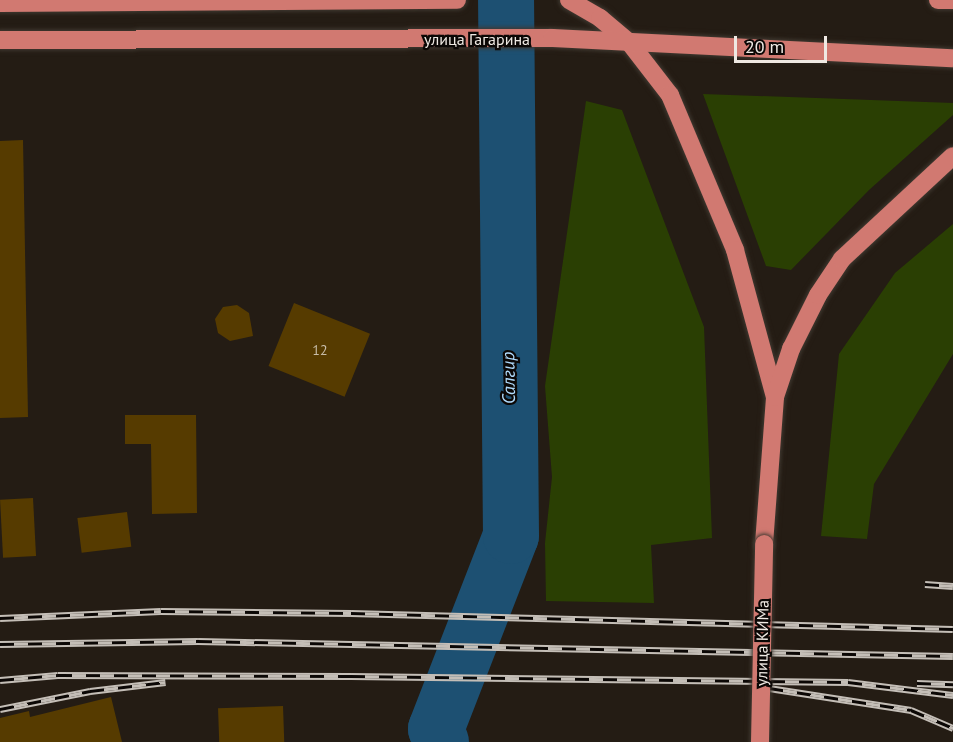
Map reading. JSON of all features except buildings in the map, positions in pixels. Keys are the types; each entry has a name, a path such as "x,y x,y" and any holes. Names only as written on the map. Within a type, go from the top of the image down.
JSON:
{"main road":[{"path":"0,3 457,0"},
{"path":"569,0 600,18 629,42 670,95 720,214 748,292 775,397"},
{"path":"938,0 953,0"},
{"name":"улица Гагарина","path":"0,40 567,39 953,58"},
{"path":"775,397 795,340 818,295 842,259 953,156"},
{"name":"улица КИМа","path":"760,742 764,544 775,397"}],"green space":[{"path":"703,94 953,103 953,115 869,190 791,270 766,266"},
{"path":"586,101 622,110 704,327 712,538 651,545 654,603 546,601 545,543 552,477 545,386"},
{"path":"953,224 953,354 874,484 867,539 821,536 839,354 895,273"}],"waterway":[{"name":"Салгир","path":"441,742 436,729 511,536 506,0"}],"railway":[{"path":"925,584 953,586"},
{"path":"0,618 161,611 351,613 953,629"},
{"path":"0,644 198,641 953,656"},
{"path":"0,680 58,675 848,682 953,695"},
{"path":"0,709 90,691 165,682"},
{"path":"917,683 953,684"},
{"path":"769,688 911,710 953,728"}]}
